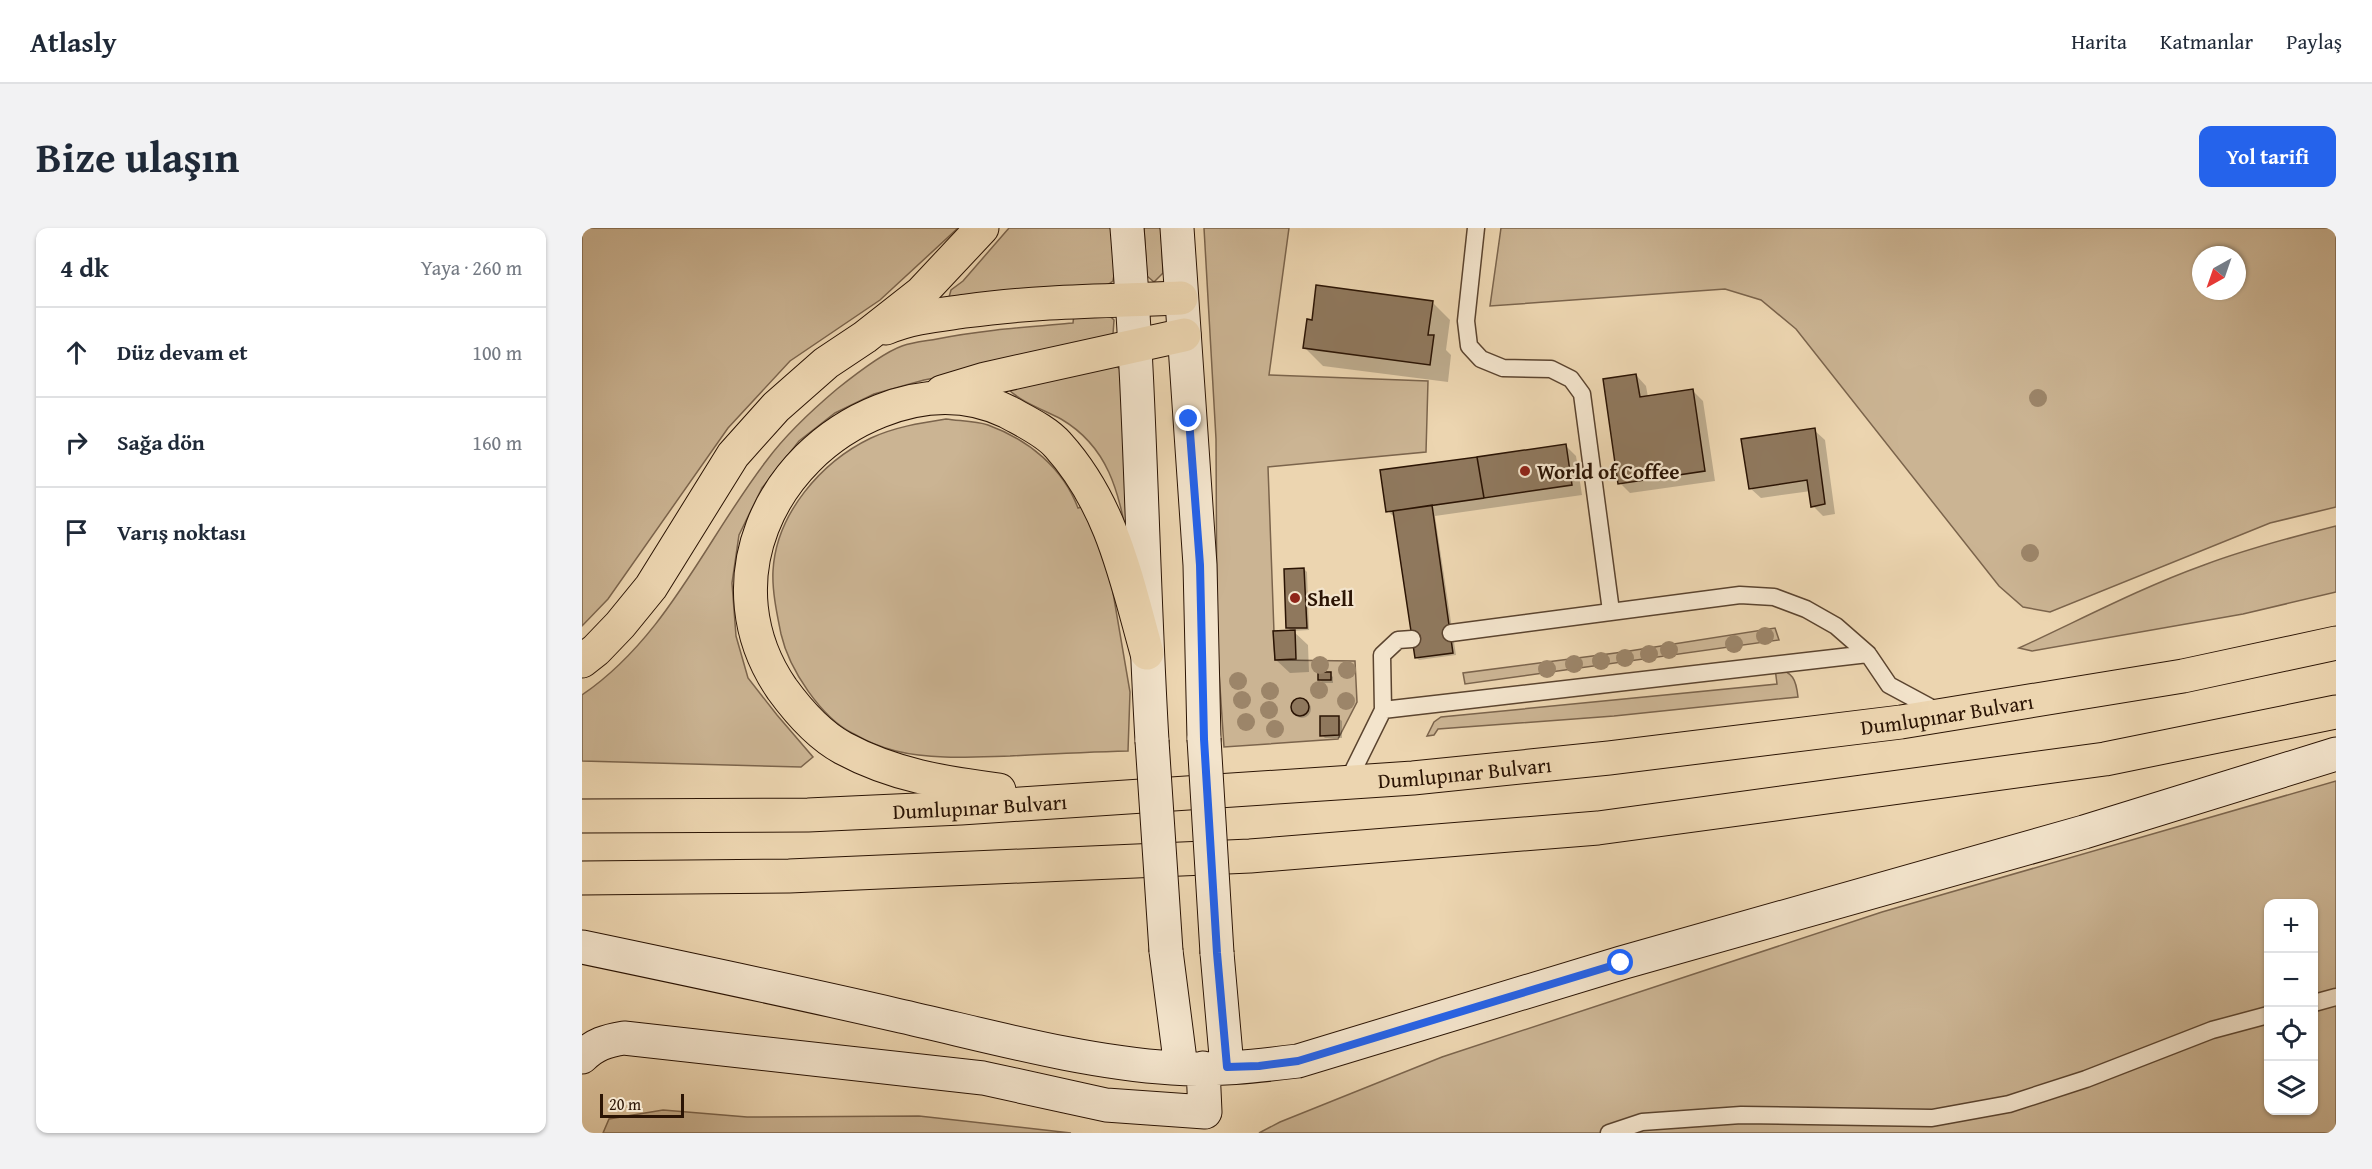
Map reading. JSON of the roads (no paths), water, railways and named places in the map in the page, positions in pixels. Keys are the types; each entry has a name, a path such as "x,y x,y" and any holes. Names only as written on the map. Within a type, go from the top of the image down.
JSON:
{"highway":[{"path":"582,661 620,625 651,587 733,455 776,407 826,363 865,337 921,293 982,228"},
{"path":"865,337 909,319 1047,302 1181,298"},
{"path":"1075,800 938,783 872,762 841,747 813,725 793,704 776,680 762,651 753,616 751,579 756,543 768,511 788,479 834,435 862,418 891,406 985,378 1184,335"},
{"path":"923,398 958,397 993,405 1025,421 1056,442 1080,471 1098,500 1115,540 1147,653"},
{"name":"Dumlupınar Bulvarı","path":"582,816 808,815 1424,777 1609,758 1945,715 2182,676 2336,643"},
{"path":"582,878 789,876 1238,856 1598,828 2105,759 2336,712"}],"main road":[{"path":"1127,228 1136,345 1147,653 1166,951 1204,1068"},
{"path":"582,1057 591,1048 604,1041 624,1038 983,1078 1106,1105 1205,1112 1204,1068 1217,953 1204,739 1200,565 1177,228"},
{"path":"582,947 714,974 1023,1044 1113,1060 1204,1068 1259,1066 1298,1061 1632,960 2084,832 2336,754"}],"lane":[{"path":"1476,228 1466,321 1469,346 1481,359 1503,368 1551,369 1571,379 1582,394 1611,611"},
{"path":"1451,633 1740,595 1774,597 1806,609 1836,626 1868,654 1889,685 1945,715"},
{"path":"1347,783 1383,710 1382,655 1398,640 1412,639"},
{"path":"1383,710 1868,654"},
{"path":"2318,1002 2336,997"},
{"path":"1609,1133 1642,1122 1741,1115 1932,1118 2009,1104 2086,1079 2212,1030 2264,1016"}],"place":[{"name":"World of Coffee","path":"1525,471"},
{"name":"Shell","path":"1295,598"}]}
